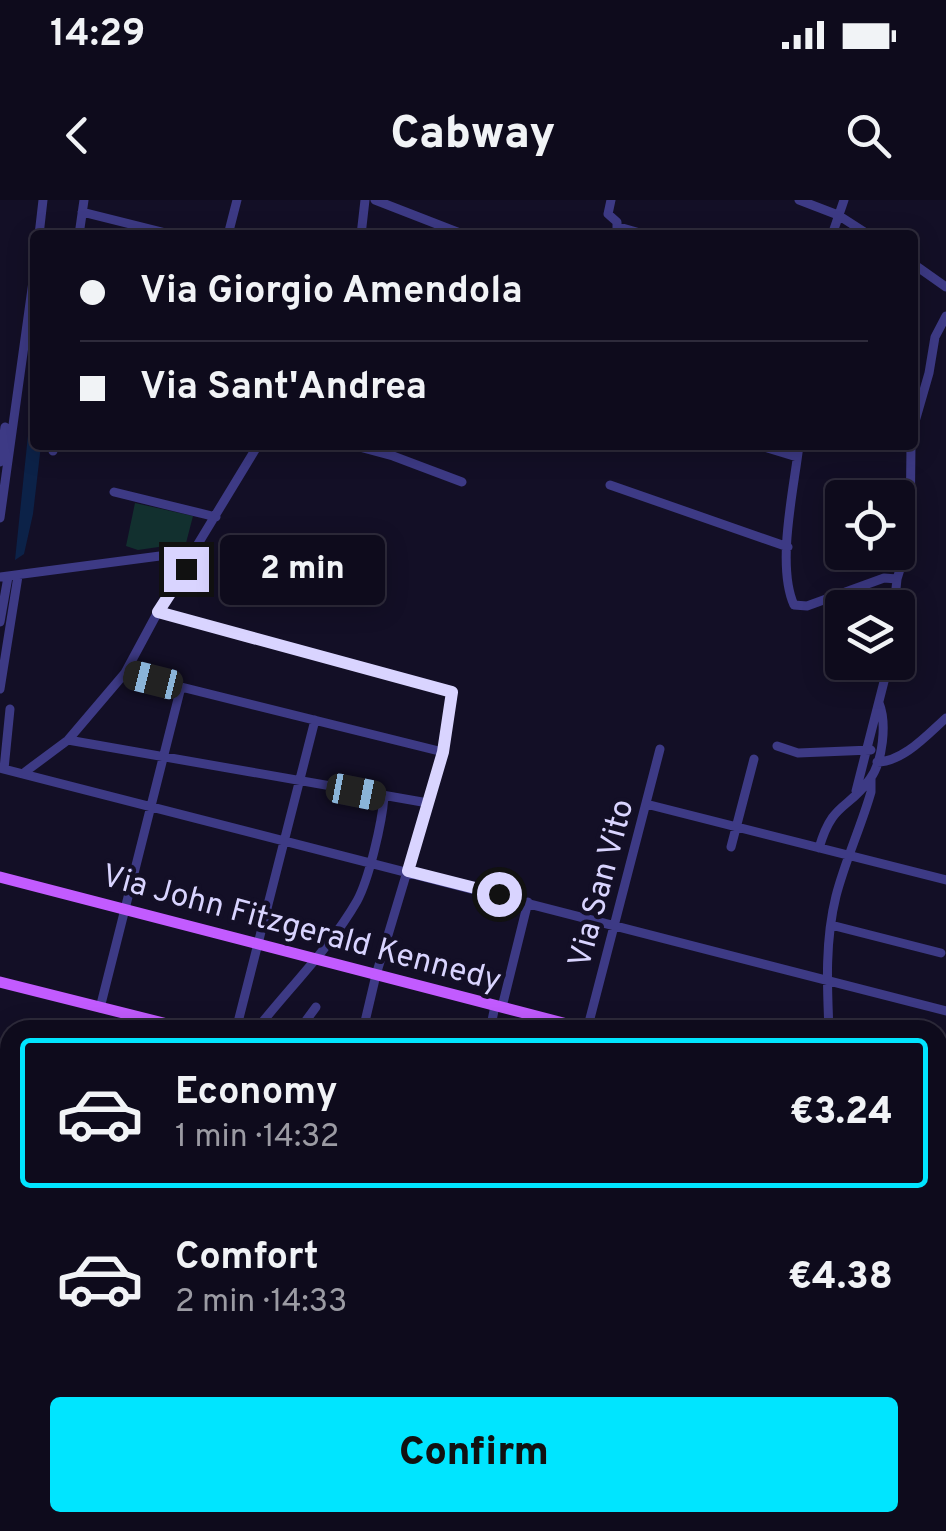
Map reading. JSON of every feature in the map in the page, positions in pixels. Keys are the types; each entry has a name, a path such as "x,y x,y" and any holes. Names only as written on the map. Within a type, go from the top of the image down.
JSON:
{"main road":[{"name":"Via John Fitzgerald Kennedy","path":"0,876 551,1020"},
{"path":"0,982 150,1020"}],"street":[{"path":"40,230 44,200"},
{"path":"80,230 84,200"},
{"path":"229,230 238,200"},
{"path":"362,230 365,200"},
{"path":"375,200 452,230"},
{"path":"611,200 608,214 617,230"},
{"path":"799,200 838,215 861,230"},
{"path":"834,230 844,200"},
{"path":"82,212 154,230"},
{"path":"918,267 946,288"},
{"path":"0,462 30,295"},
{"path":"918,413 930,374 935,337 946,316"},
{"path":"0,518 6,428"},
{"path":"25,772 68,740 125,673 255,450"},
{"path":"370,450 462,482"},
{"path":"774,450 797,457"},
{"path":"798,450 788,547 791,601 799,608 884,578 897,579"},
{"path":"896,590 911,523 911,450"},
{"path":"610,485 788,547"},
{"path":"114,492 216,517"},
{"path":"7,577 176,554 193,557"},
{"path":"0,622 7,577"},
{"path":"0,689 7,577"},
{"path":"158,612 452,692 443,752 365,1020"},
{"path":"125,673 443,752"},
{"path":"819,848 832,815 856,792 872,764 886,724 880,703 884,680"},
{"path":"100,1008 181,687"},
{"path":"10,709 2,768 946,1011"},
{"path":"776,746 872,764 888,762 946,718"},
{"path":"238,1020 315,720"},
{"path":"68,740 428,802"},
{"name":"Via San Vito","path":"591,1020 660,749"},
{"path":"731,848 754,759"},
{"path":"829,1020 831,925 836,897 872,792 872,764"},
{"path":"264,1020 359,898 382,818 384,797"},
{"path":"646,804 946,880"},
{"path":"494,1020 528,902"},
{"path":"831,925 942,953"},
{"path":"307,1020 316,1006"}],"green space":[{"path":"135,503 193,516 186,543 138,550 126,546"}],"water":[{"path":"30,416 30,450 40,450 24,554 15,560"}],"route":[{"path":"186,569 158,612 452,692 454,700 443,752 408,871 499,894"}]}
